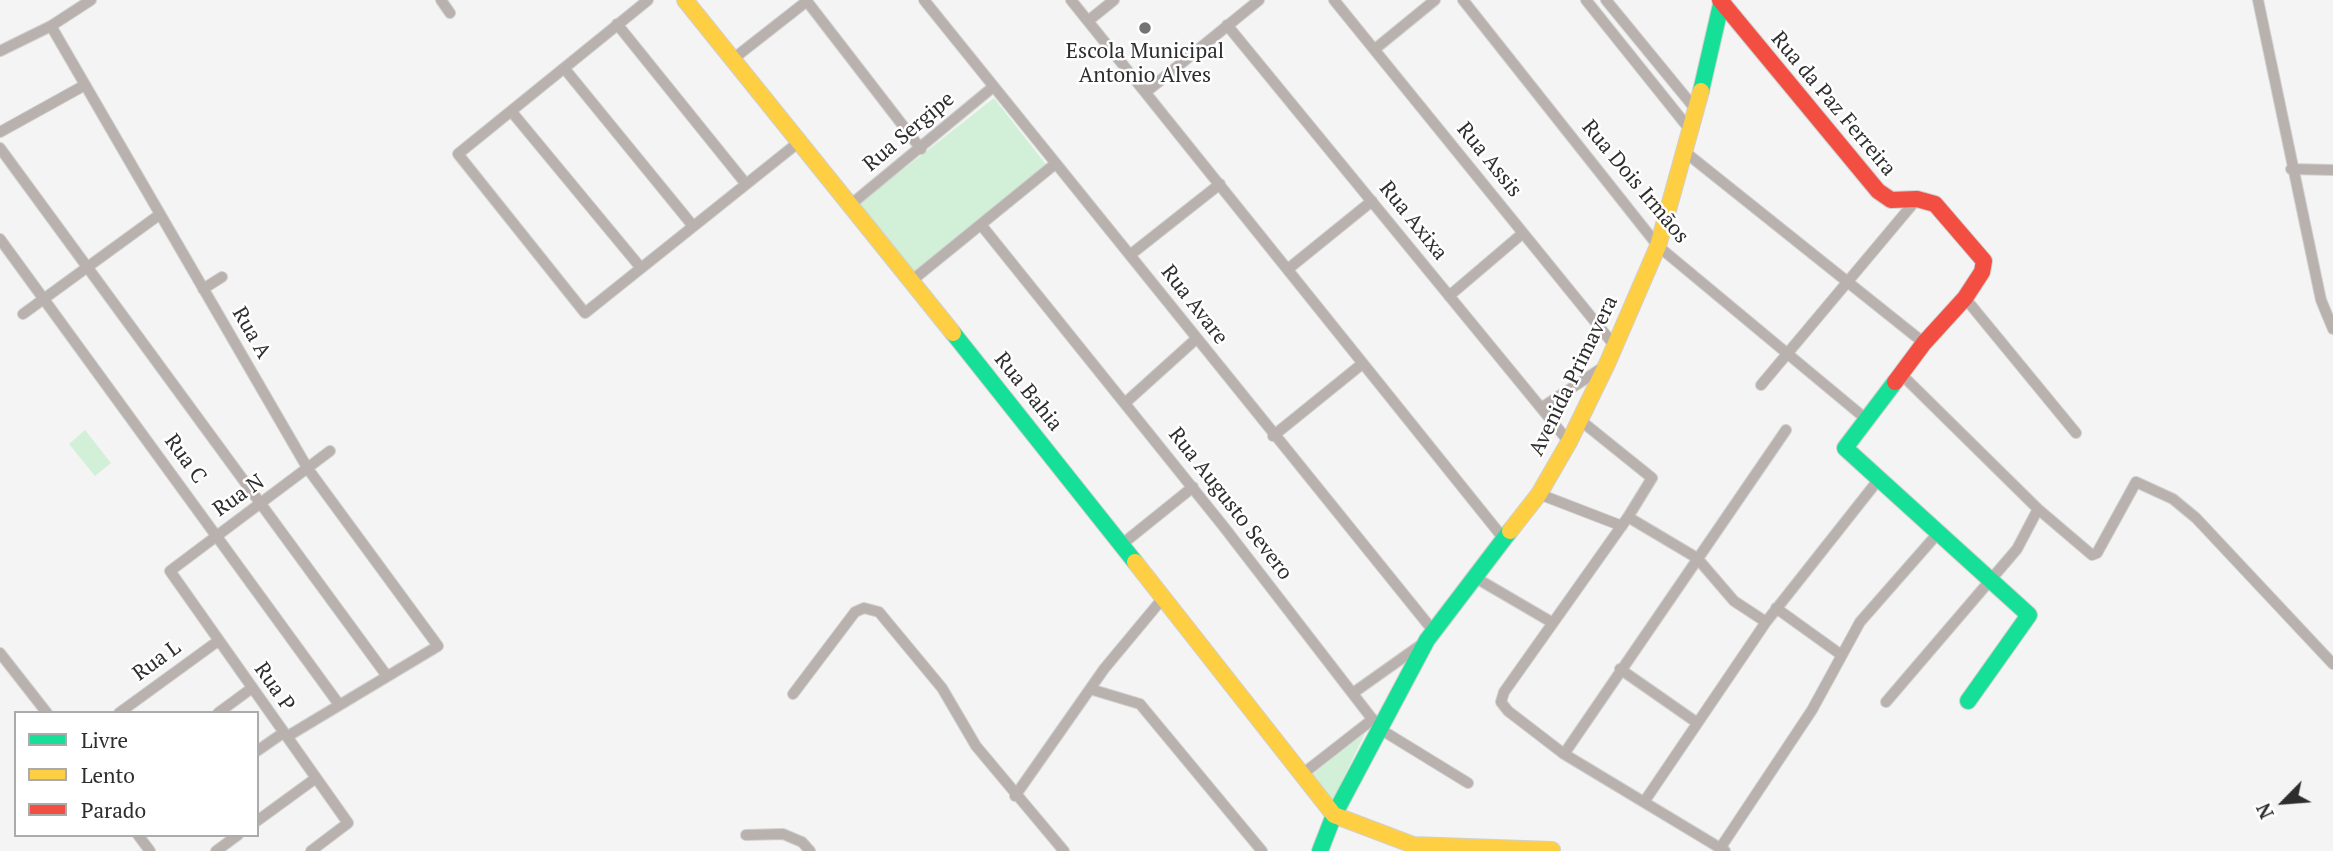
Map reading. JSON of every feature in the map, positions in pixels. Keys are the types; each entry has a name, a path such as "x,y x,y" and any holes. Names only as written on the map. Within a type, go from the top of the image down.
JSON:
{"street":[{"path":"0,51 51,26 90,0"},
{"path":"441,0 450,13"},
{"path":"648,0 458,154 585,313 799,142"},
{"name":"Rua Bahia","path":"685,0 910,282 1002,392 1300,776 1334,815"},
{"path":"733,59 806,0 921,149"},
{"name":"Rua Avare","path":"924,0 1431,637"},
{"path":"1071,0 1504,539"},
{"path":"1088,21 1114,0"},
{"path":"1146,92 1259,0"},
{"name":"Rua Assis","path":"1334,0 1614,345"},
{"path":"1375,49 1435,0"},
{"name":"Rua Dois Irmãos","path":"1463,0 1658,246 1866,419"},
{"path":"1586,0 1691,131"},
{"path":"1606,0 1697,111"},
{"path":"2258,0 2291,169 2331,323"},
{"name":"Avenida Primavera","path":"1320,851 1376,724 1401,696 1431,637 1539,494 1580,421 1607,364 1658,246 1697,111 1721,1"},
{"name":"Rua da Paz Ferreira","path":"1721,1 1878,191 1891,200 1917,199 1930,201 1939,207 1985,265 1965,298"},
{"path":"617,24 746,184"},
{"name":"Rua Axixa","path":"1227,25 1569,442"},
{"name":"Rua A","path":"51,26 308,469 438,646 387,676"},
{"path":"564,68 694,226"},
{"path":"0,132 85,85"},
{"name":"Rua Sergipe","path":"849,206 993,87"},
{"path":"511,111 641,268"},
{"path":"0,148 387,676 259,750"},
{"path":"1685,152 1845,283 1924,343"},
{"path":"910,282 1055,164"},
{"path":"2291,169 2333,170"},
{"path":"1130,256 1220,184"},
{"path":"1761,385 1917,199"},
{"path":"1289,269 1372,201"},
{"path":"23,314 159,215"},
{"name":"Rua Augusto Severo","path":"982,226 1193,488 1376,724 1468,783"},
{"path":"1449,296 1523,233"},
{"name":"Rua C","path":"0,239 338,703"},
{"path":"203,289 222,277"},
{"path":"1968,701 2029,616 1844,448 1924,343 1965,298 2076,433"},
{"path":"1125,403 1196,339"},
{"path":"1273,436 1362,364"},
{"path":"1541,408 1607,364"},
{"path":"1901,374 2038,509 2094,555 2133,485 2139,483 2163,493 2196,518 2333,664"},
{"path":"1580,421 1651,476 1625,522 1504,692 1501,702 1508,711 1564,754 1723,849 1812,710 1840,654 1864,616 1939,532"},
{"path":"1564,754 1786,429"},
{"name":"Rua N","path":"170,571 330,452"},
{"path":"1644,802 1776,608 1879,479"},
{"path":"1121,545 1193,488"},
{"path":"1539,494 1625,522 1697,558 1734,601 1766,622"},
{"path":"1886,702 2017,549 2038,509"},
{"name":"Rua P","path":"170,571 348,823 311,851"},
{"path":"1476,578 1553,623"},
{"path":"1015,796 1090,689 1163,598"},
{"path":"793,694 852,615 860,609 870,608 887,620 942,688 970,738 1015,796 1064,851"},
{"path":"1776,608 1840,654"},
{"path":"1353,693 1431,637"},
{"name":"Rua L","path":"122,711 218,641"},
{"path":"0,653 45,711"},
{"path":"1620,669 1696,722"},
{"path":"221,711 252,688"},
{"path":"1090,689 1140,704 1262,851"},
{"path":"1300,776 1376,724"},
{"path":"259,820 316,778"},
{"path":"1334,815 1413,845 1552,850"},
{"path":"747,835 783,834 802,842 810,851"},
{"path":"216,851 235,837"}],"green space":[{"path":"994,98 1048,167 912,274 858,205"},
{"path":"85,430 111,463 95,476 69,444"},
{"path":"1365,733 1330,806 1307,778"}],"traffic: fast":[{"path":"1701,91 1722,0"},
{"path":"953,333 1135,562"},
{"path":"1895,382 1845,448 2029,615 1968,701"},
{"path":"1320,851 1334,815 1427,640 1510,531"}],"traffic: slow":[{"path":"685,0 953,333"},
{"path":"1510,531 1539,494 1569,442 1607,364 1658,246 1701,91"},
{"path":"1135,562 1334,815 1413,845 1552,850"}],"traffic: jam":[{"path":"1720,0 1878,191 1891,200 1917,199 1935,204 1984,261 1982,272 1965,298 1924,343 1895,382"}],"place":[{"name":"Escola Municipal Antonio Alves","path":"1145,28"}]}
